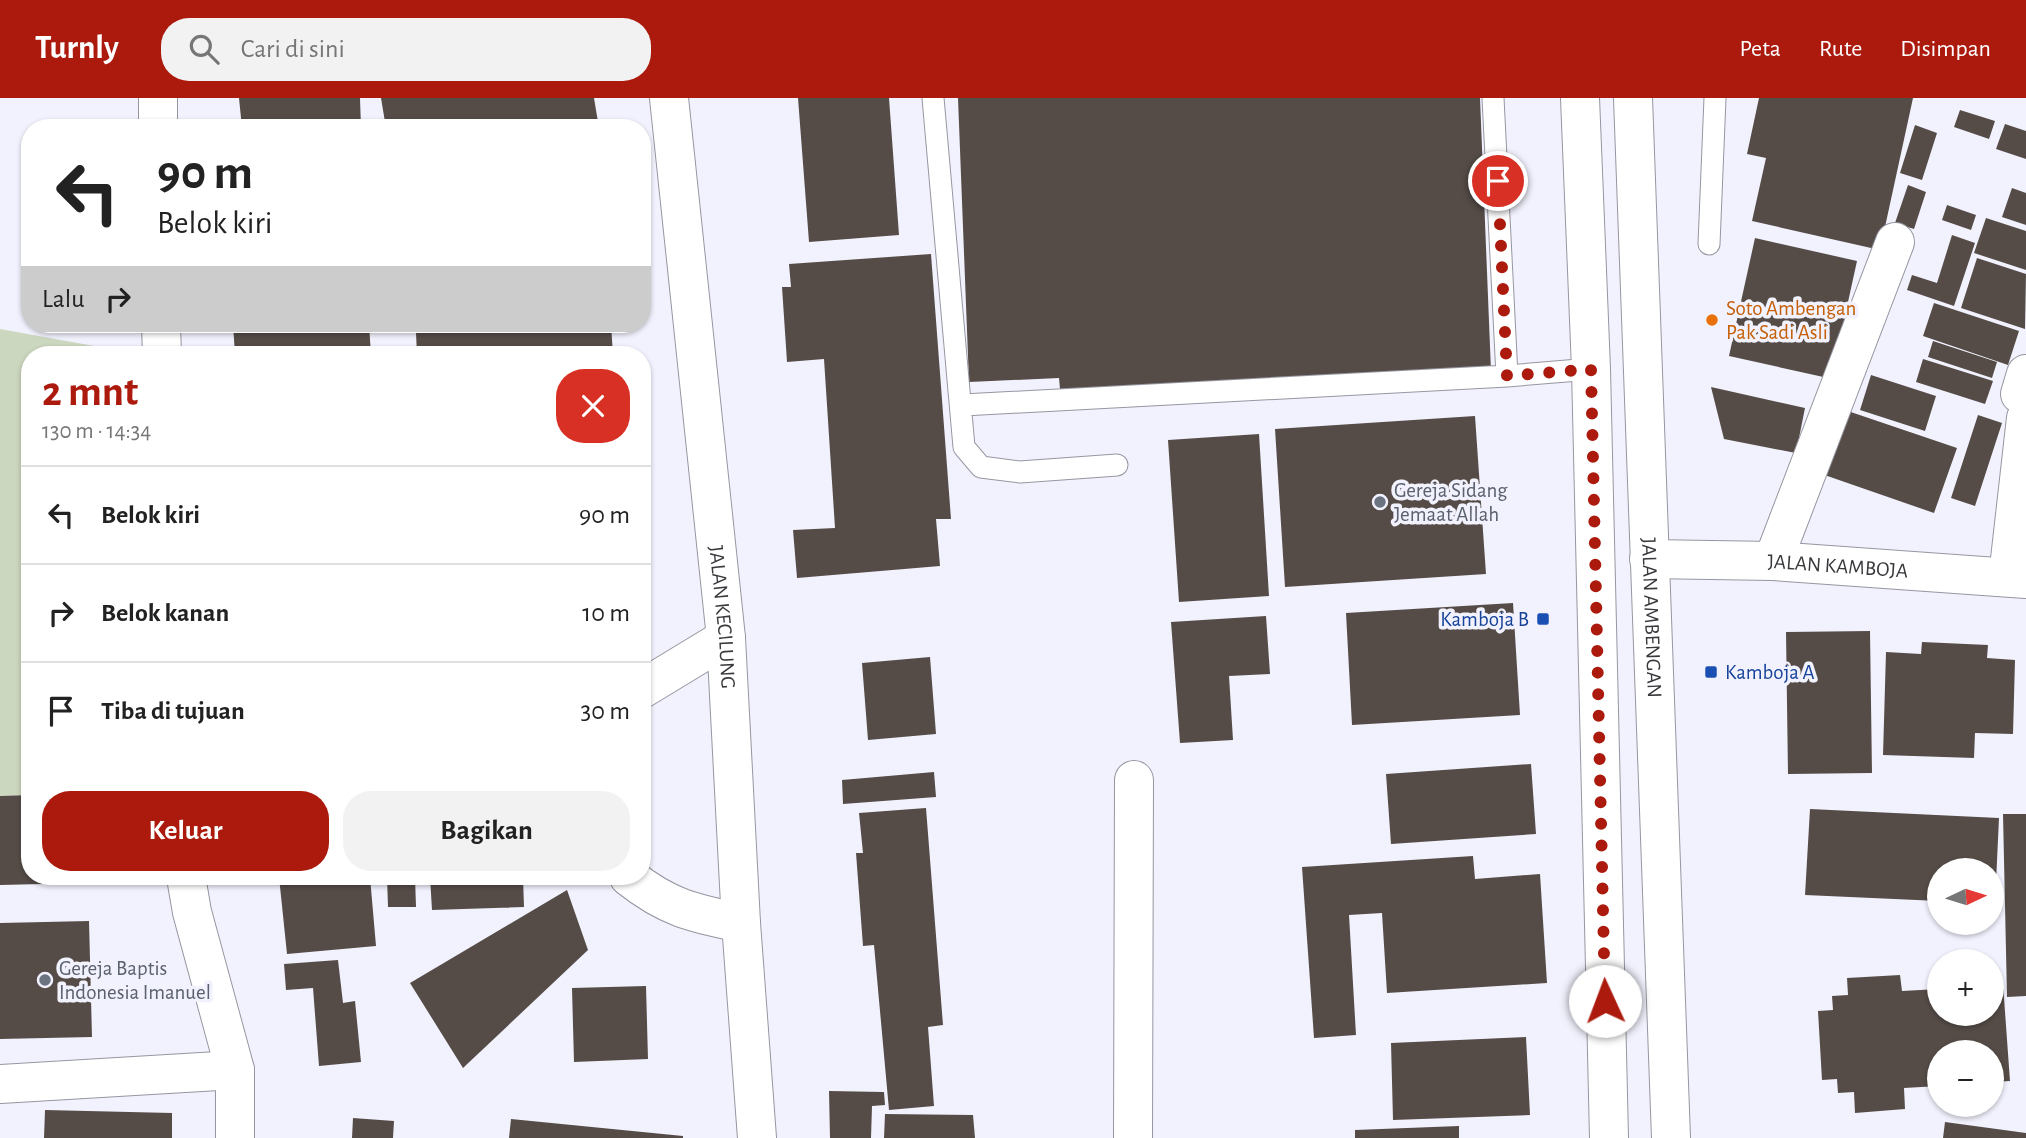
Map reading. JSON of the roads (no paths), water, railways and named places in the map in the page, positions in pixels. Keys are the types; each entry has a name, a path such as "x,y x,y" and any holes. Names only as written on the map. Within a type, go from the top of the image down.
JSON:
{"street":[{"path":"158,98 158,119"},
{"name":"JALAN KECILUNG","path":"669,98 726,638 741,923 757,1138"},
{"path":"1580,98 1591,369 1609,1138"},
{"name":"JALAN AMBENGAN","path":"1633,98 1671,1138"},
{"path":"1773,561 1895,242"},
{"path":"2026,374 2020,394 2026,398"},
{"path":"2017,578 2026,418"},
{"name":"JALAN KAMBOJA","path":"1649,559 1773,561 2017,578"},
{"path":"651,684 726,638"},
{"path":"1133,1138 1134,780"},
{"path":"187,885 192,912 235,1070 235,1138"},
{"path":"639,885 657,899 689,912 741,923"},
{"path":"0,1084 235,1070"}],"lane":[{"path":"933,98 963,405 964,447 981,467 1020,472 1117,465"},
{"path":"1493,98 1507,376"},
{"path":"1709,244 1715,98"},
{"path":"963,405 1507,376 1591,369"}],"place":[{"name":"Soto Ambengan Pak Sadi Asli","path":"1712,320"},
{"name":"Gereja Sidang Jemaat Allah","path":"1380,502"},
{"name":"Kamboja B","path":"1543,619"},
{"name":"Kamboja A","path":"1711,672"},
{"name":"Gereja Baptis Indonesia Imanuel","path":"45,980"}]}
